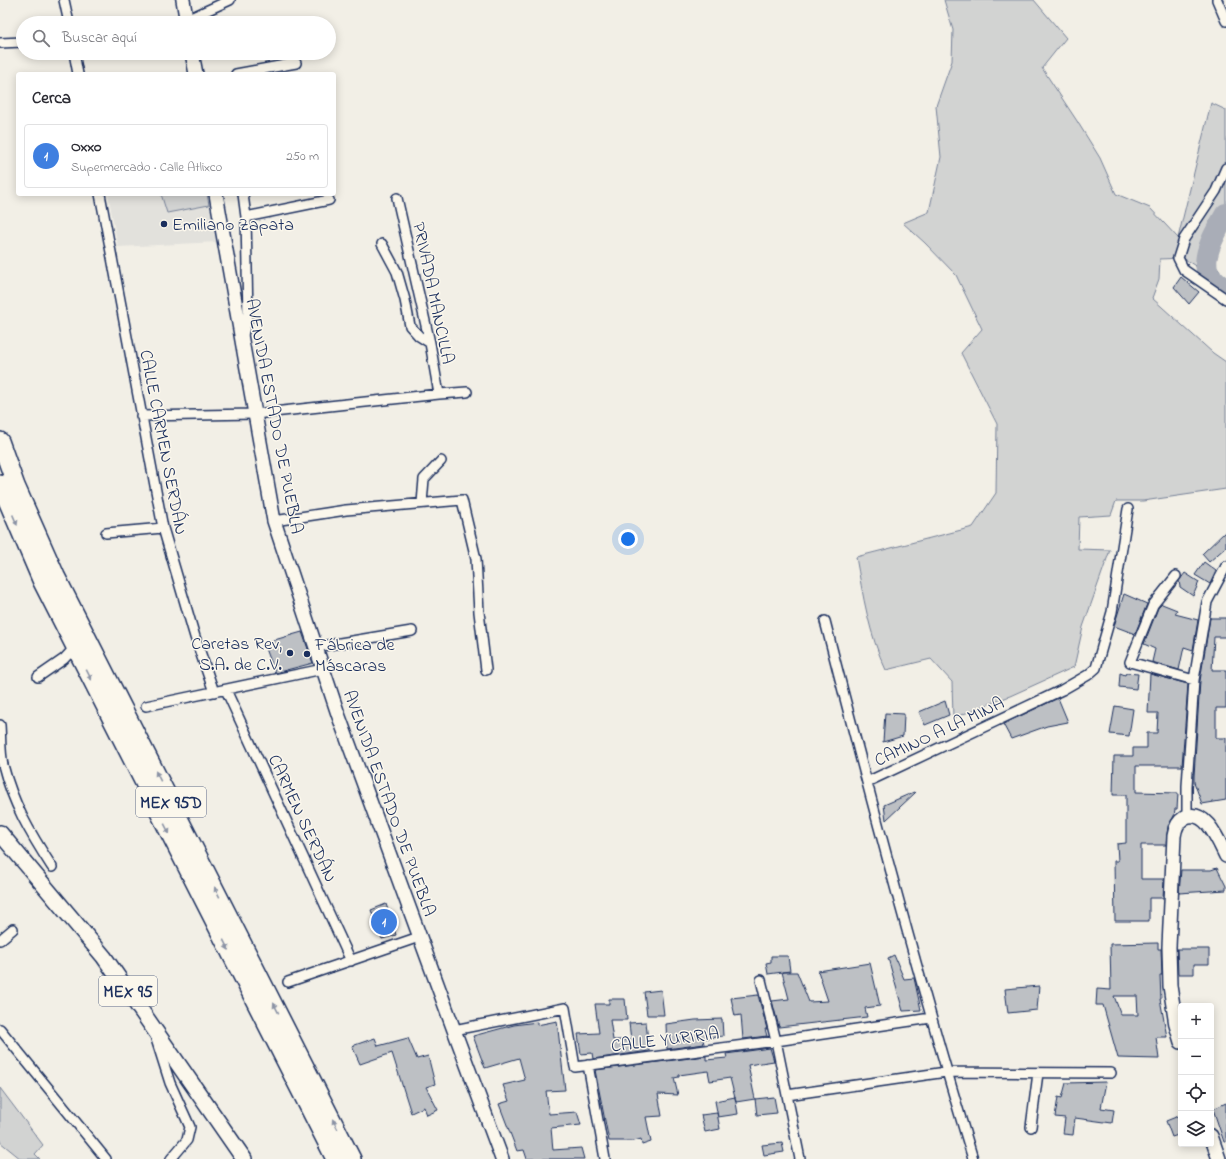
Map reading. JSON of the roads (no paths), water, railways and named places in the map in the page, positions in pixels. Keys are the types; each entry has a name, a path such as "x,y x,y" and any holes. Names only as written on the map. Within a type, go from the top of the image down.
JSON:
{"highway":[{"name":"MEX 95D","path":"0,441 16,486 56,576 352,1159"},
{"name":"MEX 95D","path":"0,484 42,582 335,1159"}],"main road":[{"name":"MEX 95","path":"0,833 104,957 244,1159"}],"street":[{"path":"64,0 67,16"},
{"path":"183,0 186,16"},
{"path":"199,16 230,0"},
{"path":"1217,0 1226,21"},
{"path":"0,43 16,42"},
{"path":"75,60 78,72"},
{"path":"193,60 196,72"},
{"path":"247,72 296,63"},
{"path":"1226,168 1216,192 1184,240 1178,258 1184,270 1226,299"},
{"name":"CALLE CARMEN SERDÁN","path":"100,196 163,528 195,637 214,692"},
{"name":"AVENIDA ESTADO DE PUEBLA","path":"216,196 274,521 338,714 502,1159"},
{"path":"241,341 248,317 246,217 243,196"},
{"name":"PRIVADA MANCILLA","path":"397,198 430,343 439,394"},
{"path":"246,217 329,200"},
{"path":"382,244 397,272 405,300 410,326 419,336 430,343"},
{"path":"141,416 255,414 467,392"},
{"path":"422,503 424,479 441,461"},
{"path":"274,521 346,510 462,500 476,559 479,612 486,670"},
{"name":"CAMINO A LA MINA","path":"973,1159 946,1072 867,782 1062,690 1088,675 1096,668 1112,612 1128,509"},
{"path":"106,533 163,528"},
{"path":"1187,816 1187,786 1194,680 1207,602 1226,566"},
{"path":"1176,576 1153,605 1130,662 1194,680"},
{"path":"825,621 867,782"},
{"path":"316,647 412,631"},
{"path":"38,677 64,659 75,647"},
{"path":"146,706 324,669"},
{"name":"CARMEN SERDÁN","path":"226,690 350,960"},
{"path":"0,725 3,763 15,803 32,836 52,866"},
{"path":"1180,1039 1176,1025 1170,986 1169,946 1174,836 1177,824 1187,816 1203,819 1211,827 1226,856"},
{"path":"0,940 13,929"},
{"path":"288,982 420,937"},
{"path":"761,980 776,1041 800,1159"},
{"name":"CALLE YURIRIA","path":"454,1030 565,1008 575,1067 776,1041 931,1018"},
{"path":"152,1026 170,1083 190,1127 187,1140 171,1159"},
{"path":"0,1029 106,1159"},
{"path":"588,1065 605,1159"},
{"path":"787,1095 946,1072 1111,1073"},
{"path":"1031,1127 1038,1073"},
{"path":"1214,1145 1219,1159"}],"waterway":[{"path":"1226,214 1215,233 1207,254 1206,264 1209,274 1215,282 1226,288"}],"place":[{"name":"Emiliano Zapata","path":"164,224"},
{"name":"Caretas Rev, S.A. de C.V.","path":"290,653"},
{"name":"Fábrica de Máscaras","path":"307,654"},
{"name":"Oxxo","path":"384,922"}]}
